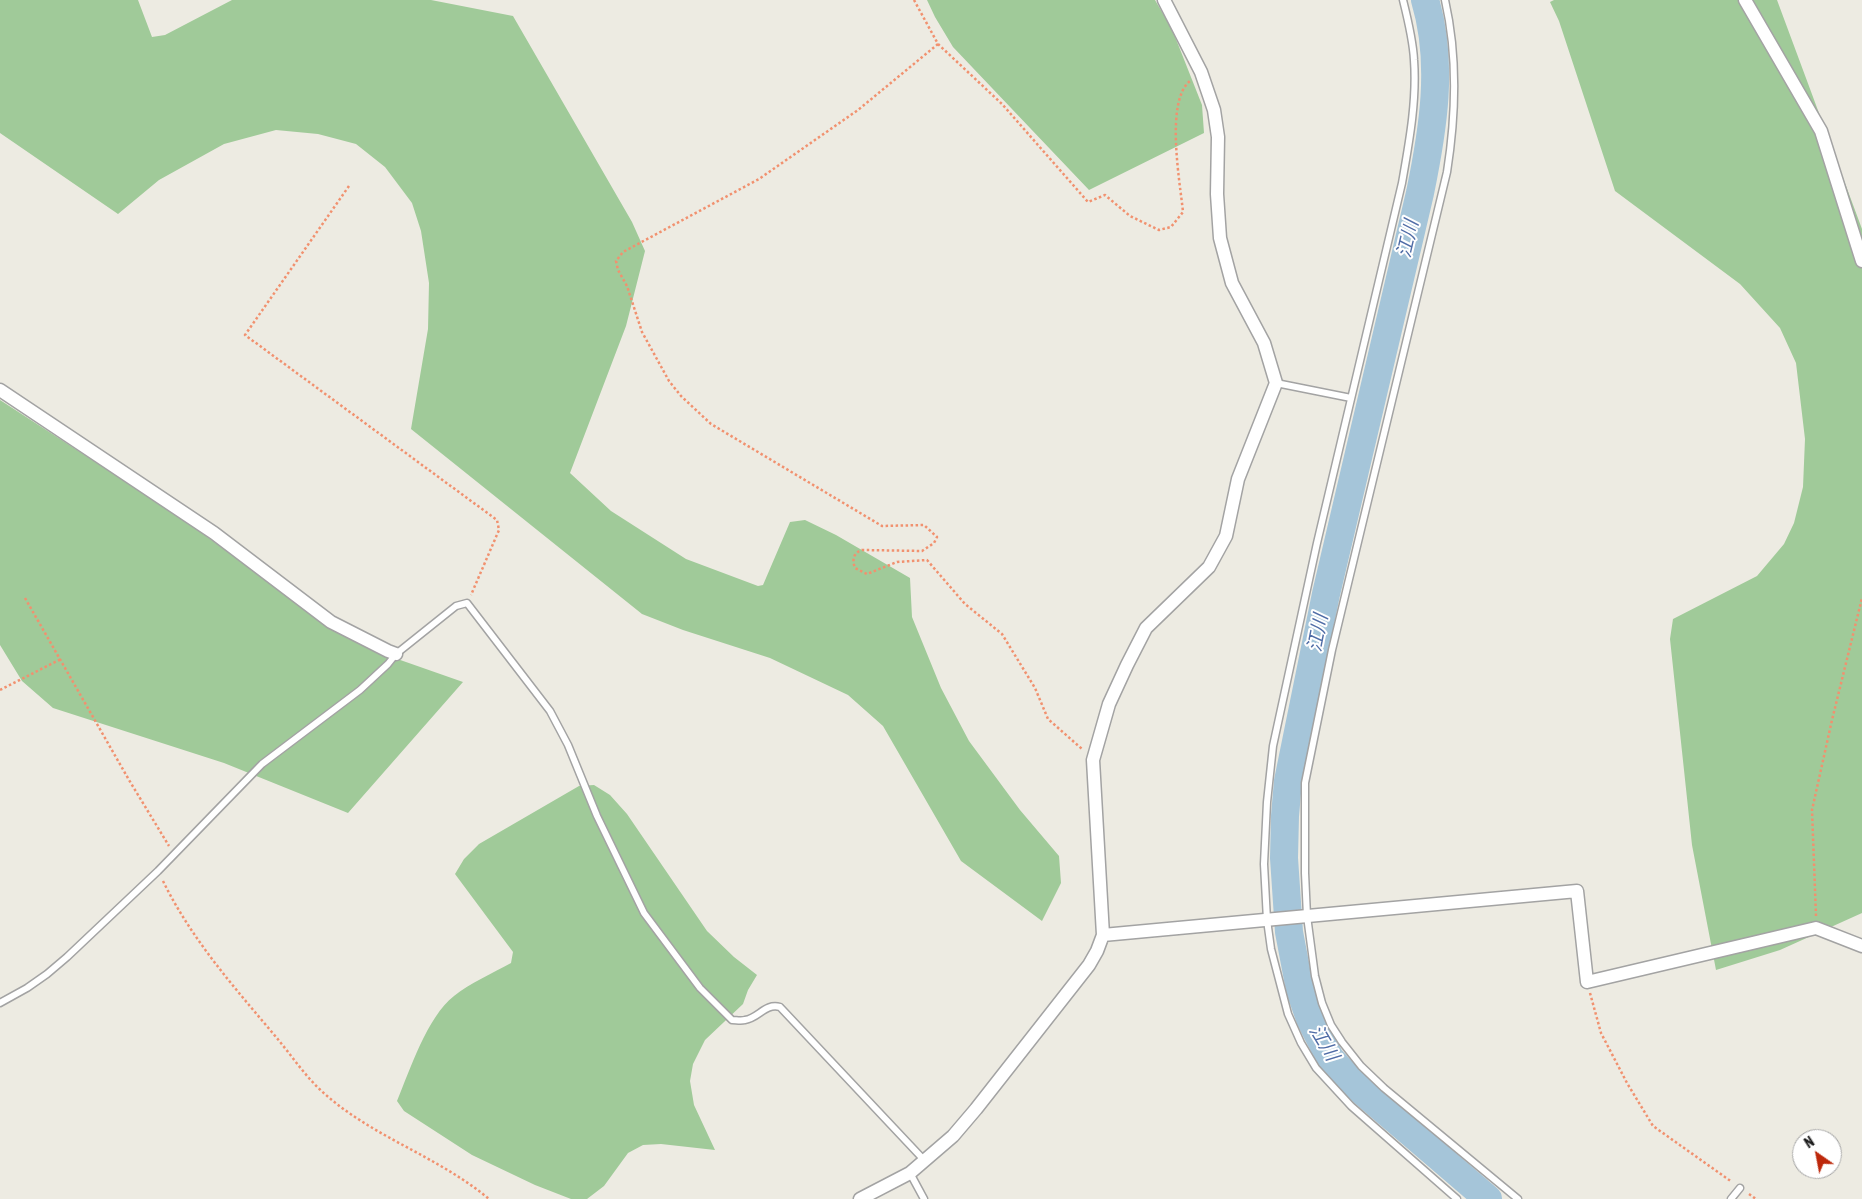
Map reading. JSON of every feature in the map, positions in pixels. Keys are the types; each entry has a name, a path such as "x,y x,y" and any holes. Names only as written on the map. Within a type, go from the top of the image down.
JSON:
{"street":[{"path":"860,1199 910,1173 953,1136 1089,965 1097,951 1103,935 1093,760 1109,704 1126,665 1146,628 1210,567 1226,536 1238,478 1276,383 1264,343 1232,283 1220,238 1217,194 1218,137 1214,110 1201,72 1164,0"},
{"path":"1745,0 1821,130 1862,261"},
{"path":"0,390 214,533 331,622 396,654"},
{"path":"1103,935 1577,891 1587,982 1816,928 1862,946"}],"lane":[{"path":"1403,0 1410,27 1414,60 1411,128 1402,182 1315,552 1273,746 1267,802 1264,864 1271,949 1288,1014 1301,1043 1316,1068 1351,1106 1457,1199"},
{"path":"1446,0 1450,18 1454,58 1453,132 1450,156 1332,650 1305,783 1305,917 1315,976 1322,1004 1342,1042 1361,1066 1384,1088 1518,1199"},
{"path":"1276,383 1351,398"},
{"path":"0,1003 47,974 158,871 262,764 360,690 396,654 456,606 467,603 550,711 568,745 597,816 644,913 700,988 732,1020 747,1020 768,1007 774,1005 780,1007 924,1160"},
{"path":"910,1173 924,1199"},
{"path":"1731,1199 1740,1188"}],"path":[{"path":"914,0 938,44 1002,104 1088,202 1105,195 1130,216 1159,230 1171,228 1183,212 1176,155 1177,101 1184,86 1201,72"},
{"path":"938,44 858,110 759,179 623,252 616,261 627,286 642,332 669,381 681,396 711,424 882,526 924,525 936,538 934,544 922,551 862,550 857,552 854,557 855,568 867,574 897,562 927,560 965,604 1002,634 1035,688 1048,719 1093,760"},
{"path":"349,186 245,335 497,520 499,530 467,603"},
{"path":"25,598 129,780 174,853"},
{"path":"1816,928 1812,810 1862,598"},
{"path":"0,690 60,659"},
{"path":"158,871 187,924 214,963 325,1094 383,1135 448,1170 489,1199"},
{"path":"1587,982 1601,1033 1653,1126 1756,1199"}],"green space":[{"path":"0,0 138,0 152,37 165,35 232,0 431,0 513,16 632,222 645,251 626,326 570,473 611,511 686,559 758,586 763,585 790,522 805,520 836,535 910,578 912,617 941,688 969,741 1020,810 1059,856 1061,883 1042,921 961,861 883,726 848,695 770,658 683,630 642,614 411,429 428,329 429,283 421,231 412,203 385,167 356,144 318,134 276,130 224,144 159,180 118,214 0,133"},
{"path":"927,0 1155,0 1172,29 1202,105 1204,133 1089,190 953,47"},
{"path":"1554,0 1777,0 1862,229 1862,913 1780,950 1716,970 1692,845 1670,639 1673,619 1757,576 1784,544 1794,523 1803,487 1805,439 1796,363 1780,328 1740,284 1615,191 1559,21 1550,2"},
{"path":"0,400 177,515 330,626 386,655 463,682 348,813 224,763 53,708 22,681 0,645"},
{"path":"594,785 610,795 627,814 707,931 734,957 757,975 748,990 743,1004 705,1040 693,1064 690,1081 694,1105 715,1150 661,1144 643,1145 628,1153 604,1186 587,1199 571,1199 535,1185 472,1155 404,1111 397,1101 420,1045 444,1005 467,987 511,963 513,952 455,874 464,859 479,844 579,786"}],"waterway":[{"name":"江川","path":"1425,0 1431,24 1435,72 1435,96 1429,145 1420,193 1326,594 1288,781 1284,858 1289,932 1300,990 1310,1019 1330,1058 1355,1085 1488,1199"}]}
